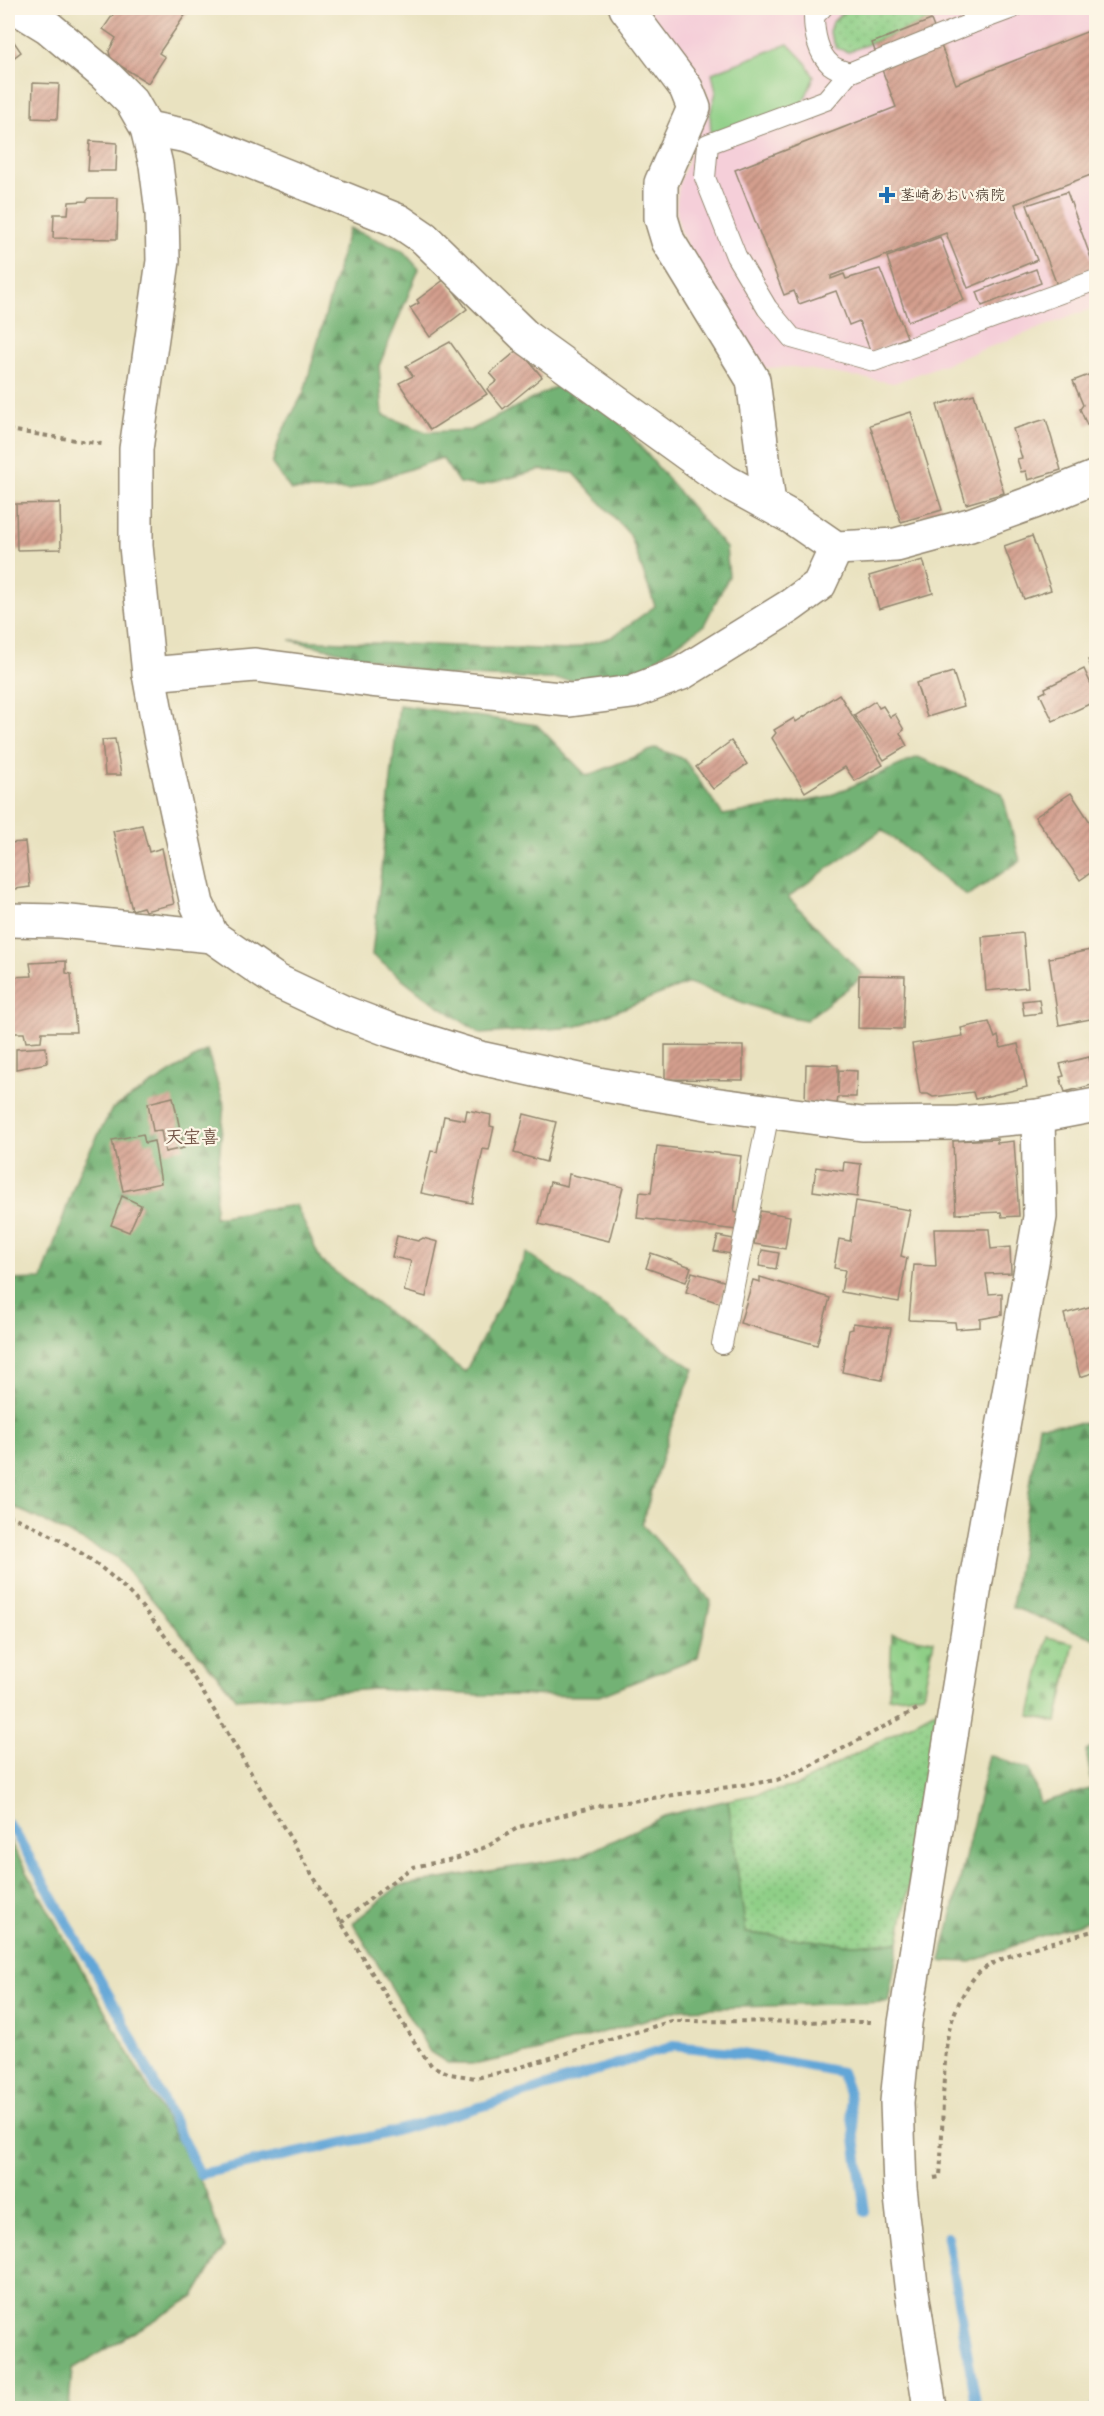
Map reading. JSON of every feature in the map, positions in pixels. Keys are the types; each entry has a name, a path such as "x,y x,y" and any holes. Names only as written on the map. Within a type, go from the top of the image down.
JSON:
{"street":[{"path":"17,8 48,27 105,75 132,102 147,128 156,165 162,212 163,261 136,449 136,546 149,674 173,801 197,904 212,936"},
{"path":"626,8 686,88 694,108 661,183 661,218 668,242 753,380 769,504"},
{"path":"147,128 187,136 399,220 424,238 527,338 724,481 769,504 836,548 896,544 970,525 1096,477"},
{"path":"149,674 255,665 370,680 570,700 632,692 682,673 790,606 819,585 836,548"},
{"path":"8,920 60,921 212,936 277,981 343,1012 480,1058 598,1084 769,1113 861,1124 959,1124 1038,1116 1096,1105"},
{"path":"930,2409 911,2285 900,2188 897,2102 905,2022 958,1692 1040,1217 1038,1116"}],"lane":[{"path":"822,8 814,16 814,31 821,52 832,66 849,73"},
{"path":"1013,8 972,16 849,73 826,100 708,144 705,178 736,256 767,308 792,338 874,361 1096,280"},
{"path":"722,1344 769,1113"}],"path":[{"path":"8,429 136,449"},
{"path":"8,1515 38,1527 73,1547 106,1572 140,1605 198,1686 341,1923 420,2051 432,2066 450,2074 476,2078 672,2021 905,2022"},
{"path":"341,1923 413,1867 458,1858 488,1846 519,1827 598,1806 777,1780 804,1769 929,1703 958,1692"},
{"path":"900,2188 940,2176 948,2038 956,2010 971,1981 980,1971 996,1961 1096,1930"}],"shaded area":[{"name":"茎崎あおい病院","path":"645,8 1096,8 1096,307 894,383 794,367 764,368 688,248 679,226 676,208 679,183 708,108 707,95 702,84"}],"green space":[{"path":"847,8 956,8 949,13 848,52 836,48 829,31 832,23"},
{"path":"788,44 806,63 814,77 803,103 711,135 710,115 716,92 712,73"},
{"path":"349,228 402,250 419,269 379,366 383,415 426,432 471,430 565,382 614,415 726,548 729,576 704,625 632,676 573,680 439,675 290,640 567,650 612,637 655,606 630,535 574,473 540,470 479,486 459,483 442,458 349,490 291,490 272,464 281,434 304,392"},
{"path":"399,705 537,725 587,776 656,748 684,759 723,815 825,798 918,757 1002,793 1020,861 967,896 882,830 788,897 864,976 806,1020 772,1013 689,983 575,1027 481,1034 427,998 372,955"},
{"path":"207,1050 224,1104 214,1217 296,1205 321,1261 465,1372 527,1253 694,1369 671,1427 642,1524 711,1601 698,1657 599,1696 480,1695 375,1689 237,1699 116,1557 8,1504 8,1280 42,1279 79,1171 112,1109"},
{"path":"1096,1423 1096,1639 1012,1607 1039,1425"},
{"path":"892,1634 934,1641 923,1694 889,1698"},
{"path":"1047,1637 1074,1643 1057,1722 1030,1716"},
{"path":"939,1709 899,1942 855,1945 746,1933 728,1800 796,1786"},
{"path":"1096,1745 1096,1919 1031,1939 971,1962 941,1961 989,1755 1030,1770 1040,1803 1093,1788 1086,1751"},
{"path":"728,1800 746,1933 855,1945 899,1942 888,2002 682,2009 536,2052 478,2064 449,2064 430,2052 353,1923 398,1886 581,1856 664,1816"},
{"path":"8,1838 205,2189 224,2247 194,2297 72,2369 69,2408 8,2408 8,2127 10,2122 8,2117"}],"building":[{"path":"114,8 190,8 159,53 165,57 148,83 111,60 109,51 116,38 103,29 117,9"},
{"path":"931,20 956,84 1096,28 1096,173 1015,204 1037,260 968,288 946,233 831,276 831,279 844,274 846,279 880,269 907,337 871,353 859,321 849,325 836,291 799,304 794,291 784,295 735,170 896,107 872,43"},
{"path":"8,33 21,52 8,62"},
{"path":"33,83 59,84 57,119 32,118"},
{"path":"90,141 117,143 116,171 88,171"},
{"path":"1067,192 1096,272 1058,288 1027,205"},
{"path":"89,198 118,198 117,239 53,238 54,214 68,214 69,202 87,201"},
{"path":"940,237 964,300 908,321 887,257"},
{"path":"1036,269 1041,283 982,306 977,292"},
{"path":"445,279 467,309 430,337 410,308 419,303 417,300"},
{"path":"450,342 487,394 430,430 399,383 413,376 406,366"},
{"path":"519,349 542,377 503,409 487,389 497,381 490,373"},
{"path":"1096,372 1096,421 1087,425 1080,409 1083,405 1073,381"},
{"path":"974,394 1004,493 966,504 937,405"},
{"path":"911,412 942,510 901,522 870,425"},
{"path":"1046,419 1061,470 1028,480 1026,471 1021,472 1017,459 1022,458 1013,429"},
{"path":"60,503 61,549 17,550 16,504"},
{"path":"1032,536 1051,590 1024,599 1004,546"},
{"path":"923,560 933,593 879,609 869,576"},
{"path":"1096,657 1096,681 1088,660"},
{"path":"1084,669 1096,695 1096,701 1053,721 1040,694 1046,691 1045,688"},
{"path":"953,672 964,706 927,717 916,683"},
{"path":"839,694 883,765 855,781 845,767 805,792 772,738 776,733 774,730 794,718 796,722"},
{"path":"875,701 879,708 883,706 890,717 895,714 904,730 900,733 907,746 884,760 854,715"},
{"path":"115,739 121,775 105,775 102,740"},
{"path":"731,741 747,764 713,789 696,767"},
{"path":"1071,793 1096,831 1096,869 1080,880 1035,817"},
{"path":"142,825 149,852 162,848 174,904 145,911 143,907 132,910 113,831"},
{"path":"25,842 30,887 8,890 8,843"},
{"path":"1023,933 1028,987 986,991 982,937"},
{"path":"1096,949 1096,1018 1059,1025 1049,958"},
{"path":"66,961 66,973 71,974 76,1032 42,1032 41,1041 26,1042 24,1033 8,1033 8,995 14,994 11,977 32,976 30,963"},
{"path":"859,975 905,976 903,1029 858,1028"},
{"path":"1039,999 1041,1013 1024,1015 1022,1001"},
{"path":"989,1022 995,1038 998,1036 1001,1048 1018,1044 1027,1087 975,1099 973,1092 933,1097 920,1094 912,1044 963,1036 961,1028"},
{"path":"665,1045 743,1046 743,1080 665,1079"},
{"path":"46,1047 47,1063 16,1069 16,1049"},
{"path":"1089,1057 1096,1084 1065,1092 1060,1077 1064,1076 1060,1064"},
{"path":"806,1064 838,1065 838,1094 839,1070 857,1071 856,1097 838,1097 837,1104 805,1104"},
{"path":"173,1097 184,1148 165,1152 161,1130 153,1131 148,1103"},
{"path":"467,1110 491,1115 490,1126 494,1127 489,1150 483,1149 472,1203 421,1193 431,1151 437,1152 444,1116 465,1120"},
{"path":"524,1114 556,1122 546,1162 514,1153"},
{"path":"143,1134 145,1143 154,1141 161,1183 123,1191 112,1140"},
{"path":"997,1139 997,1143 1014,1141 1019,1216 1002,1217 1001,1212 956,1214 953,1141"},
{"path":"657,1146 741,1156 734,1212 740,1214 737,1230 637,1218 640,1192 651,1193"},
{"path":"844,1162 861,1164 857,1197 813,1191 816,1167 843,1171"},
{"path":"569,1174 623,1187 609,1241 539,1224 550,1182 567,1186"},
{"path":"122,1196 141,1205 129,1232 111,1225"},
{"path":"856,1201 910,1210 901,1256 907,1258 899,1302 841,1292 845,1270 834,1268 839,1239 850,1241"},
{"path":"760,1211 790,1216 785,1249 754,1244"},
{"path":"934,1229 989,1229 991,1249 1010,1247 1011,1273 986,1274 989,1294 1002,1293 1002,1315 980,1319 980,1327 956,1329 955,1322 909,1320 914,1265 936,1266"},
{"path":"397,1236 418,1241 423,1238 438,1242 426,1297 404,1291 411,1261 392,1257"},
{"path":"718,1236 734,1239 731,1254 714,1251"},
{"path":"762,1250 779,1253 776,1269 759,1266"},
{"path":"651,1253 691,1267 686,1282 646,1268"},
{"path":"692,1272 727,1282 720,1303 686,1292"},
{"path":"760,1277 830,1298 817,1345 740,1323 753,1280 760,1282"},
{"path":"1096,1305 1096,1372 1080,1377 1064,1314"},
{"path":"853,1323 891,1328 882,1380 842,1372 849,1330 853,1329"}],"waterway":[{"path":"8,1824 16,1834 118,2011 200,2174 384,2134 487,2105 674,2046 732,2052 841,2072 849,2094 865,2212"},
{"path":"947,2237 977,2408"}],"place":[{"name":"茎崎あおい病院","path":"887,195"}],"district":[{"name":"天宝喜","path":"192,1137"}]}
